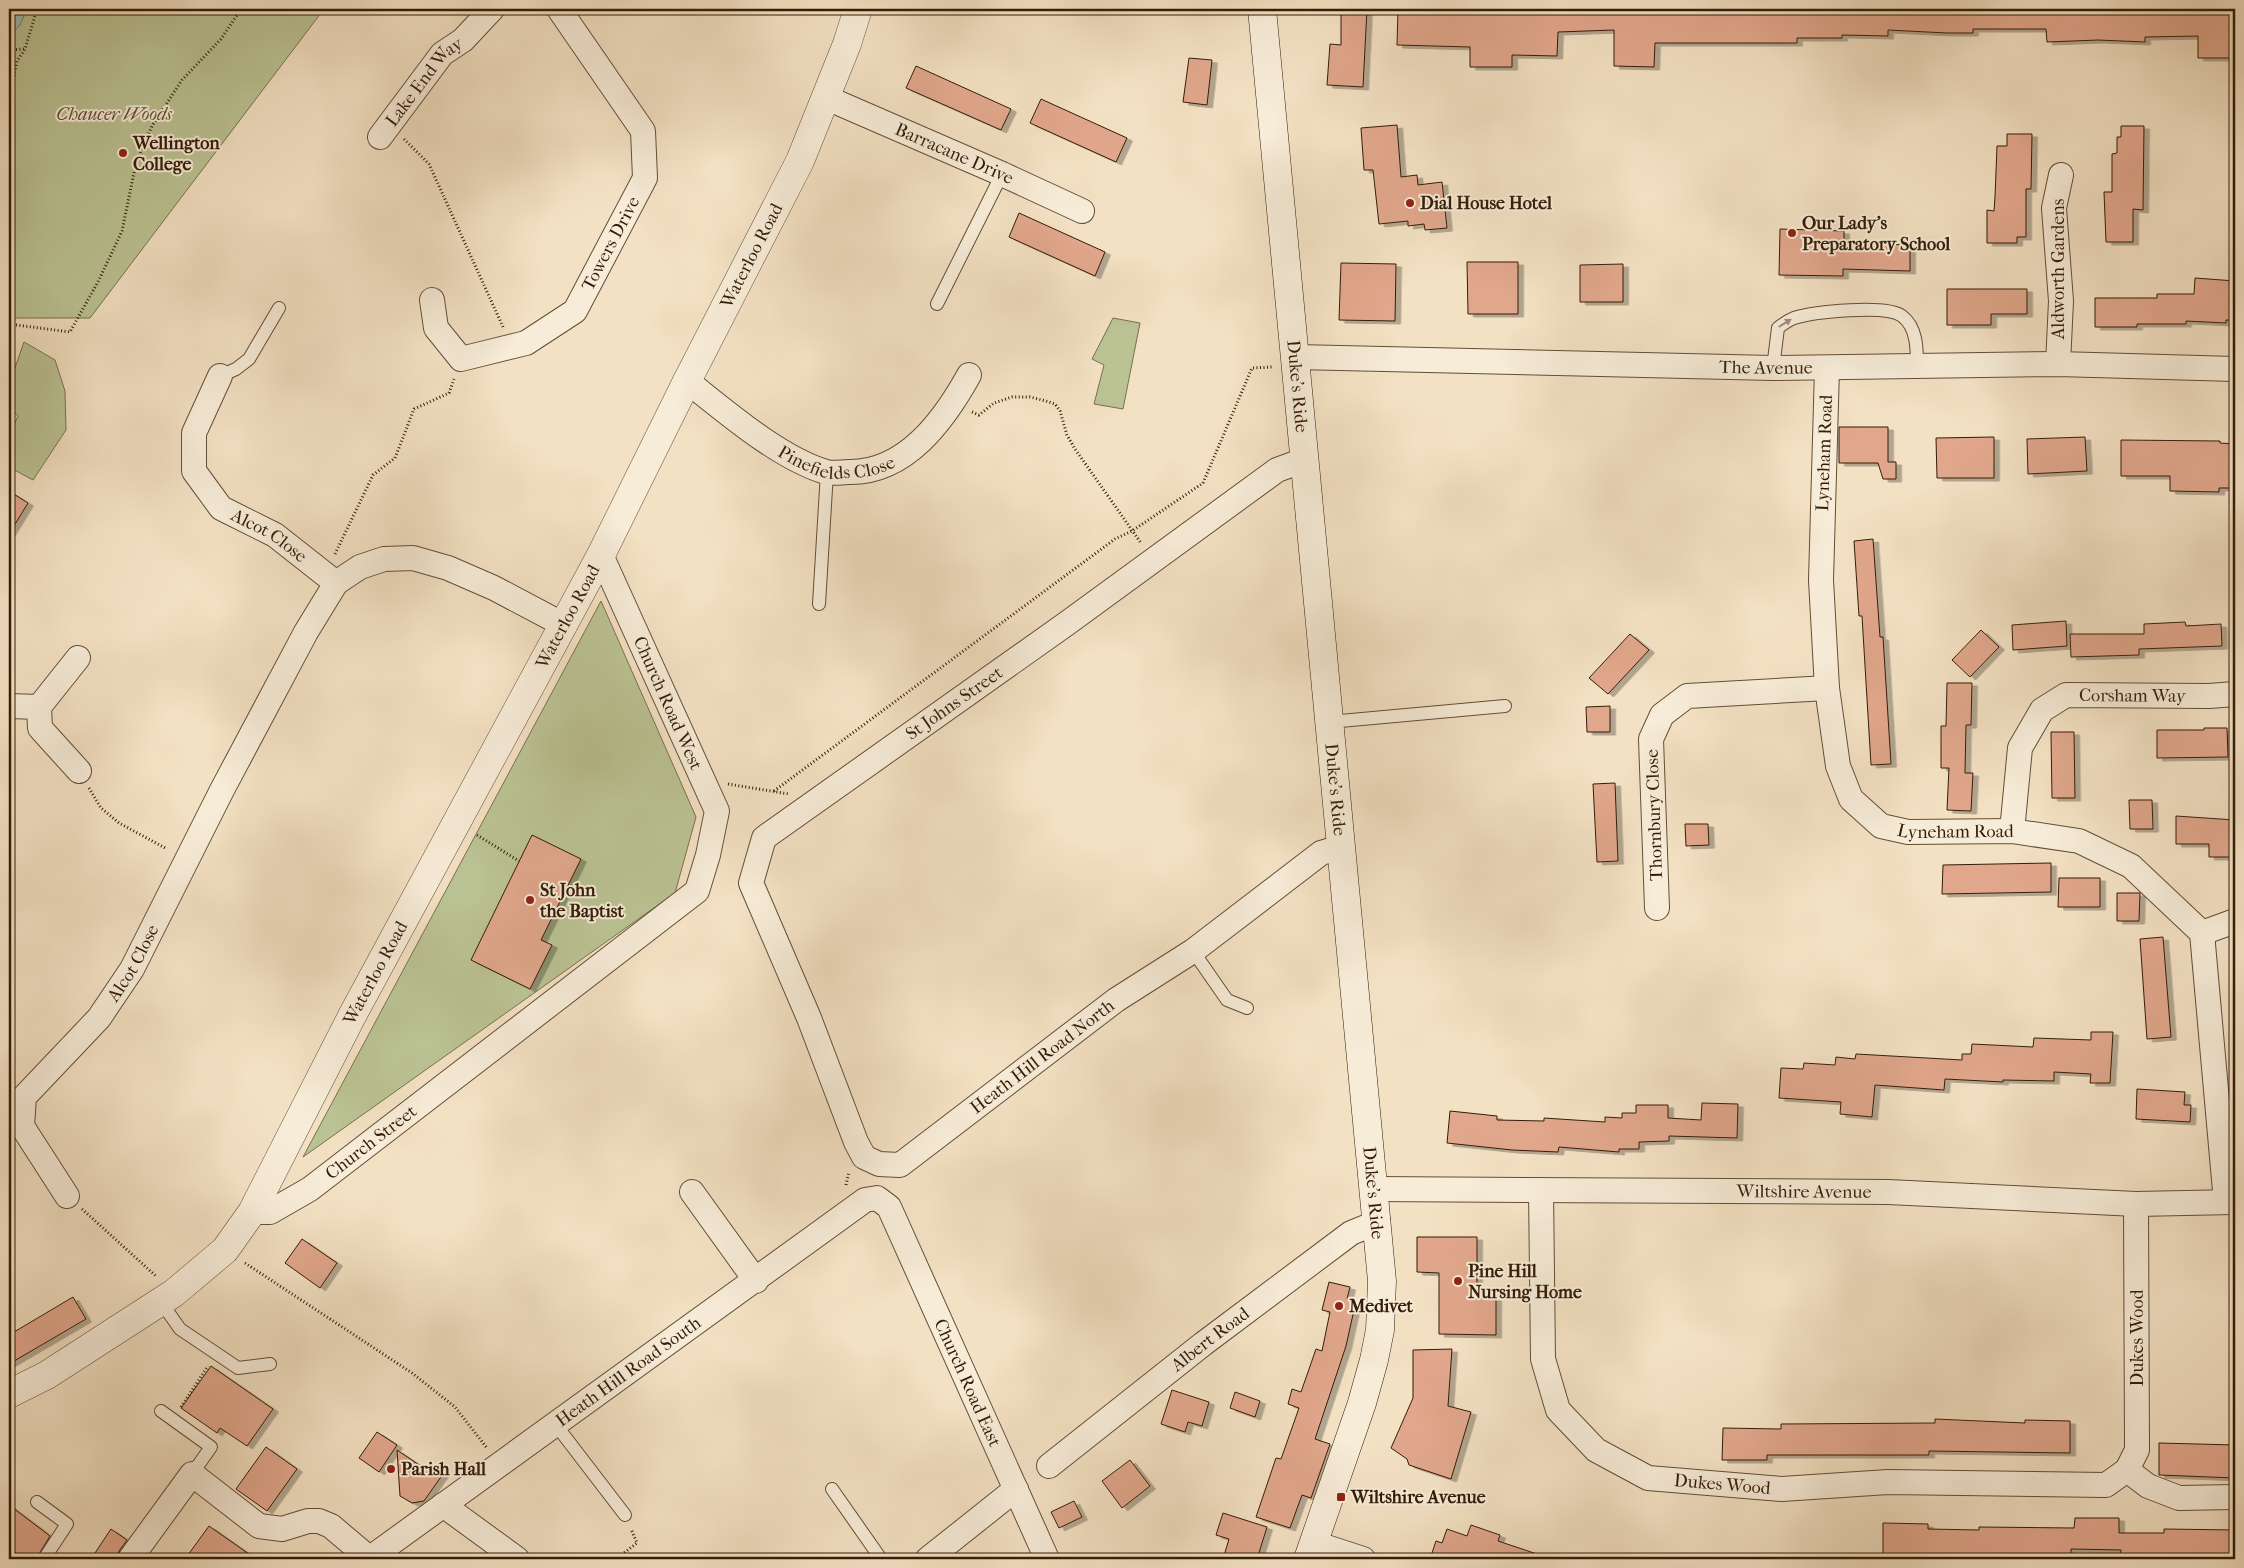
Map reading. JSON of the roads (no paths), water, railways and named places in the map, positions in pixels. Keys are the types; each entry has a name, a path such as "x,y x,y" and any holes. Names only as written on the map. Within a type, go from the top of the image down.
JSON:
{"street":[{"name":"Lake End Way","path":"385,131 442,54 463,40 492,9"},
{"name":"Towers Drive","path":"432,300 436,328 460,359 526,343 574,312 645,178 643,132 559,9"},
{"name":"Waterloo Road","path":"252,1212 352,1016 601,554 687,381 800,162 827,98 858,9"},
{"name":"Duke's Ride","path":"1262,9 1378,1222 1382,1306 1380,1330 1374,1360 1362,1403 1311,1551"},
{"name":"Barracane Drive","path":"827,98 1082,211"},
{"name":"Aldworth Gardens","path":"2058,364 2062,301 2054,208 2061,175"},
{"name":"The Avenue","path":"1296,361 1774,368 2058,364 2235,369"},
{"name":"Lyneham Road","path":"1826,368 1820,580 1827,688 1838,766 1850,799 1881,826 1908,832 2012,831 2079,840 2131,866 2202,933"},
{"name":"Pinefields Close","path":"687,381 744,426 791,456 827,472 864,472 899,458 932,431 955,400 969,375"},
{"name":"Alcot Close","path":"220,376 194,433 194,471 220,508 275,535 331,579"},
{"name":"St Johns Street","path":"809,1018 751,883 764,838 1058,630 1277,470 1304,460"},
{"name":"Church Road West","path":"601,554 717,811 708,855"},
{"name":"Alcot Close","path":"67,1196 22,1126 24,1097 99,1018 132,969 222,790 306,632 331,579 384,559 413,558 448,568 494,588 562,624"},
{"path":"78,658 39,707 40,728 78,771"},
{"name":"Thornbury Close","path":"1657,908 1651,740 1662,716 1687,696 1827,688"},
{"name":"Corsham Way","path":"2012,831 2020,748 2042,710 2066,695 2209,696 2235,694"},
{"path":"9,706 39,707"},
{"name":"Heath Hill Road North","path":"809,1018 856,1142 864,1156 880,1164 900,1165 1116,1000 1193,951 1321,853 1341,847"},
{"name":"Church Street","path":"252,1212 270,1212 310,1189 697,891 708,855"},
{"path":"2231,1202 2202,933 2235,921"},
{"name":"Wiltshire Avenue","path":"1374,1189 1888,1192 2136,1204 2231,1202"},
{"name":"Dukes Wood","path":"1541,1190 1543,1359 1558,1410 1596,1450 1648,1478 1782,1489 1888,1482 2106,1485 2127,1470 2137,1450 2136,1204"},
{"path":"692,1192 756,1281"},
{"name":"Heath Hill Road South","path":"369,1559 756,1281 865,1200 877,1198 889,1207"},
{"name":"Church Road East","path":"889,1207 1047,1559"},
{"path":"9,1394 47,1374 168,1297 225,1250 252,1212"},
{"name":"Albert Road","path":"1049,1466 1203,1344 1351,1233 1378,1222"},
{"path":"2127,1470 2148,1486 2179,1498 2235,1497"},
{"path":"130,1559 192,1474 259,1526 282,1529 308,1521 319,1521 331,1526 369,1559"},
{"path":"928,1559 1016,1489"},
{"path":"443,1505 517,1559"},
{"path":"1311,1551 1363,1559"}],"lane":[{"path":"937,304 1002,174"},
{"path":"220,376 236,369 249,359 279,308"},
{"path":"1774,368 1778,328 1793,318 1827,312 1876,310 1894,312 1902,316 1909,323 1917,342 1917,366"},
{"path":"819,604 827,472"},
{"path":"1330,722 1505,706"},
{"path":"1193,951 1226,1000 1247,1008"},
{"path":"168,1297 180,1329 238,1368 270,1364"},
{"path":"161,1411 211,1447 192,1474"},
{"path":"556,1425 625,1515"},
{"path":"832,1488 881,1559"},
{"path":"37,1502 67,1524 44,1559"}],"water":[{"path":"9,9 27,9 20,25 9,36"}],"place":[{"name":"Wellington College","path":"123,153"},
{"name":"Dial House Hotel","path":"1410,203"},
{"name":"Our Lady's Preparatory School","path":"1792,233"},
{"name":"St John the Baptist","path":"530,900"},
{"name":"Pine Hill Nursing Home","path":"1458,1281"},
{"name":"Medivet","path":"1339,1306"},
{"name":"Parish Hall","path":"391,1469"},
{"name":"Wiltshire Avenue","path":"1341,1497"}],"park label":[{"name":"Chaucer Woods","path":"114,114"}]}
